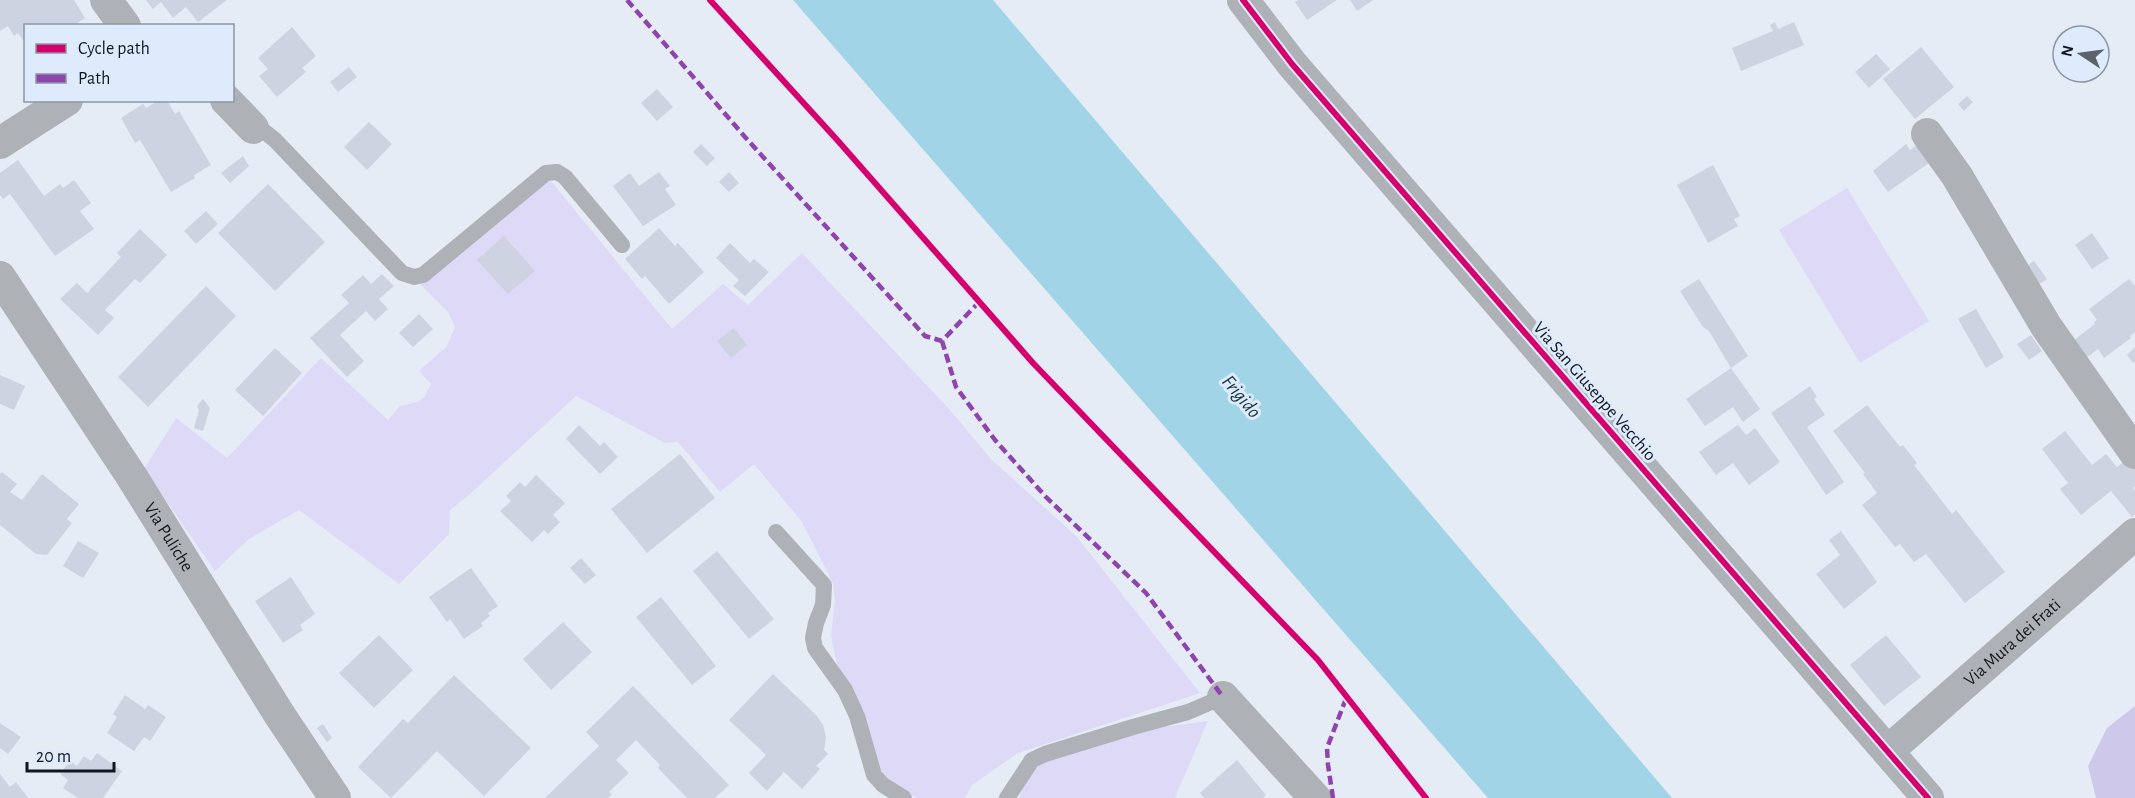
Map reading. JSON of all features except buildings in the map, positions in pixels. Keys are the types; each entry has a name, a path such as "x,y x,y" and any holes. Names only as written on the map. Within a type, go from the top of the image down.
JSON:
{"street":[{"path":"106,0 124,24"},
{"name":"Via San Giuseppe Vecchio","path":"1243,0 1292,64 1928,798"},
{"path":"0,143 64,102"},
{"path":"228,102 253,128"},
{"path":"1927,134 1957,176 2046,326 2135,453"},
{"name":"Via Puliche","path":"0,277 132,477 279,714 335,798"},
{"name":"Via Mura dei Frati","path":"1888,751 2135,534"},
{"path":"1222,697 1315,798"}],"lane":[{"path":"253,128 265,132 275,140 402,273 414,277 423,275 546,173 557,172 565,177 622,245"},
{"path":"776,532 824,585 823,605 813,638 815,648 845,690 857,716 874,775 883,785 904,798"},
{"path":"1007,798 1032,760 1133,726 1188,712 1222,697"}],"shaded area":[{"path":"550,180 672,329 723,284 748,305 802,253 949,409 991,459 1077,537 1200,693 1018,753 972,785 965,798 917,798 887,780 873,755 864,711 837,664 831,636 835,600 833,583 802,522 754,464 720,492 678,442 665,443 576,396 450,510 449,534 399,584 299,510 249,539 215,571 144,469 176,418 227,458 321,358 388,420 400,406 418,402 425,396 431,384 419,371 447,346 455,327 448,312 418,282"},
{"path":"1847,188 1929,321 1860,363 1779,230"},
{"path":"2135,706 2135,798 2096,798 2088,766 2107,728"},
{"path":"1208,721 1175,798 1019,798 1028,773 1040,764 1069,752 1149,729"}],"water":[{"name":"Frigido","path":"793,0 993,0 1672,798 1488,798"}],"marked path":[{"path":"627,0 745,137 925,336 942,341 979,302"},
{"path":"942,341 956,387 995,440 1046,497 1146,593 1223,697"},
{"path":"1333,798 1327,748 1347,696"}],"cycle path":[{"path":"710,0 839,142 1033,363 1318,660 1426,798"},
{"path":"1243,0 1292,64 1928,798"}]}
